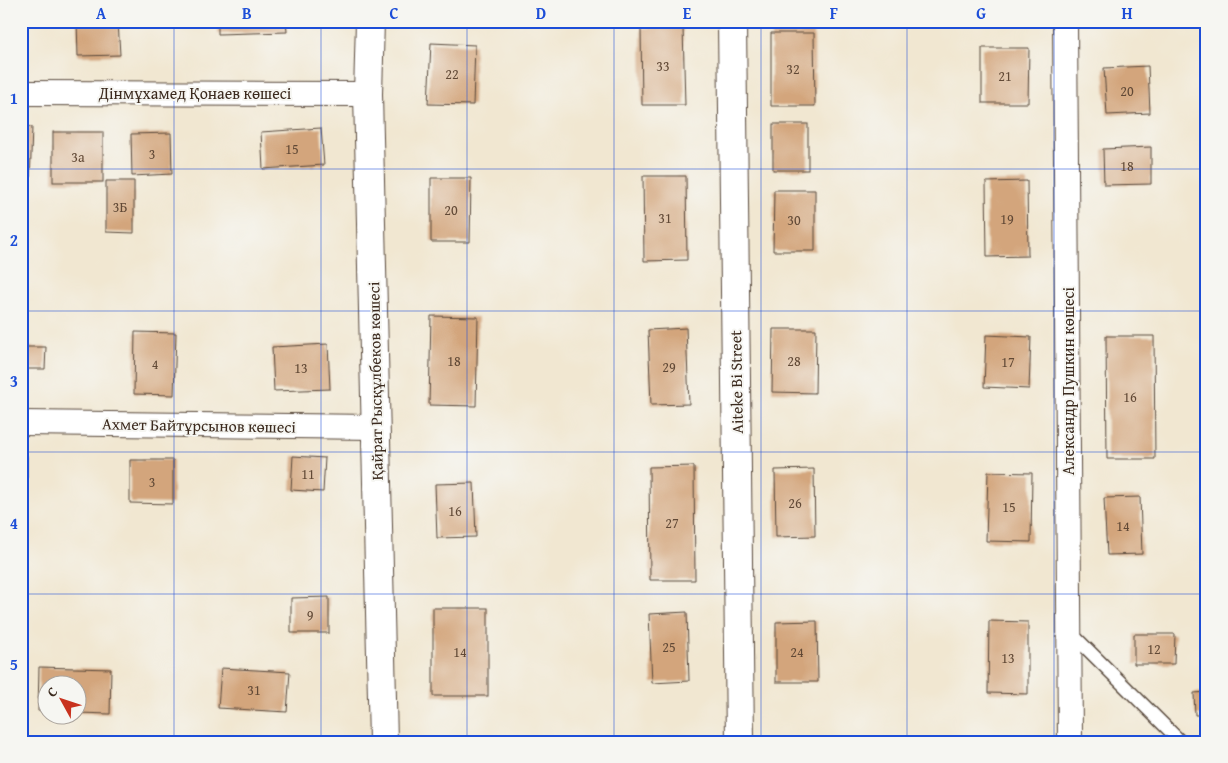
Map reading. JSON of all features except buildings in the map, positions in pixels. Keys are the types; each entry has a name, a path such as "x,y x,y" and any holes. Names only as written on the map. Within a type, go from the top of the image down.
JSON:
{"street":[{"name":"Қайрат Рысқұлбеков көшесі","path":"370,21 368,94 384,742"},
{"name":"Aiteke Bi Street","path":"732,21 740,742"},
{"name":"Александр Пушкин көшесі","path":"1065,21 1070,742"},
{"name":"Дінмұхамед Қонаев көшесі","path":"21,93 368,94"},
{"name":"Ахмет Байтұрсынов көшесі","path":"21,423 376,427"}],"lane":[{"path":"1070,632 1181,742"}]}
